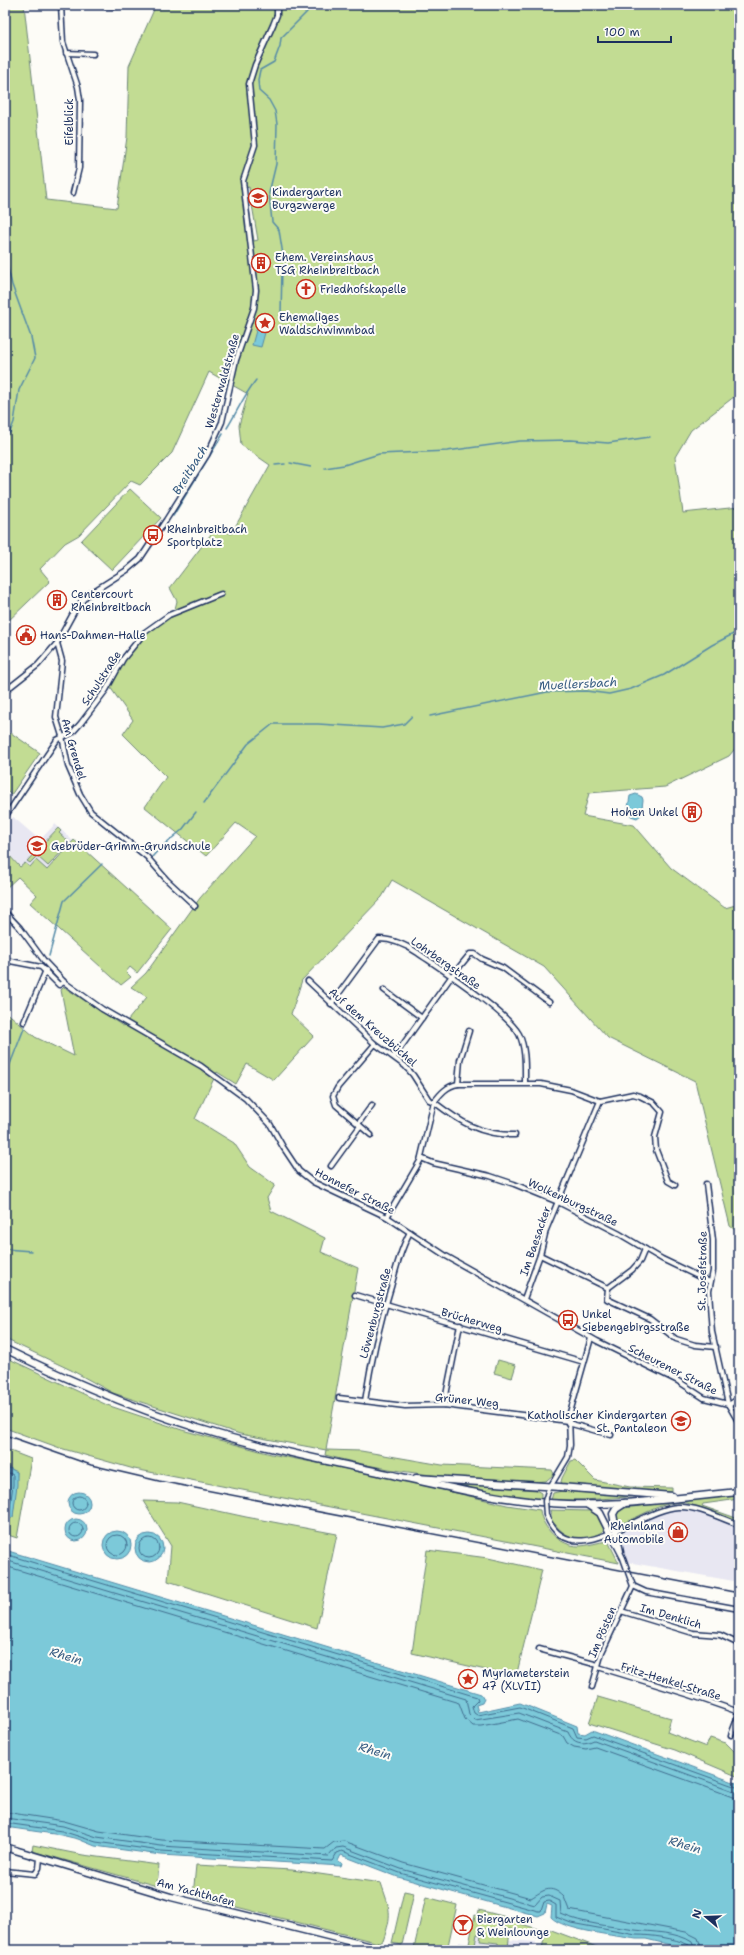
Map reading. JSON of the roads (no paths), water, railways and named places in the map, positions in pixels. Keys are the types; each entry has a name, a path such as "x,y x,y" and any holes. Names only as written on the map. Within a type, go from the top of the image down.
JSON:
{"main road":[{"path":"5,1349 98,1392 206,1430 273,1448 502,1498 545,1503 586,1504 739,1492"},
{"path":"411,1479 420,1477 549,1488 665,1494 678,1497"},
{"path":"613,1532 613,1514 616,1509 626,1502"},
{"path":"586,1504 600,1513 613,1532"},
{"name":"Am Yachthafen","path":"5,1847 191,1902 384,1950"}],"street":[{"name":"Eifelblick","path":"61,5 63,42 78,87 80,100 78,168 73,193"},
{"path":"82,5 118,6"},
{"name":"Westerwaldstraße","path":"5,691 38,665 57,643 75,610 86,596 127,570 140,559 207,455 222,422 236,360 254,308 256,290 243,181 255,145 249,84 255,65 274,25 277,15 277,5"},
{"path":"66,53 93,54"},
{"name":"Schulstraße","path":"5,817 57,740 62,736 74,732 106,690 123,659 145,632 169,615 221,594"},
{"name":"Am Grendel","path":"57,643 62,661 62,676 56,710 68,766 73,781 92,812 147,857 167,880 195,906"},
{"path":"5,912 64,982 61,985 59,984 46,970 41,967 5,960"},
{"name":"Lohrbergstraße","path":"331,1004 379,940 392,940 404,944 509,1020 516,1030 523,1049 525,1083"},
{"path":"394,1057 451,977 470,954 475,954 482,959 503,968 548,1002"},
{"path":"24,1022 46,970"},
{"name":"Honnefer Straße","path":"64,982 102,1009 201,1066 246,1099 270,1124 299,1170 313,1182 387,1217 446,1256 591,1338"},
{"name":"Auf dem Kreuzbüchel","path":"308,982 375,1044 394,1057 413,1075 426,1096 455,1118 469,1126 506,1135 515,1134"},
{"path":"384,990 422,1018"},
{"path":"458,1084 460,1060 469,1031"},
{"path":"371,1135 336,1105 333,1096 338,1087 375,1044"},
{"path":"387,1217 421,1158 434,1102 444,1090 451,1085 458,1084 525,1083 566,1088 600,1101 616,1099 633,1094 654,1103 661,1109 662,1117 655,1138 656,1150 668,1181 675,1185"},
{"name":"Im Baesacker","path":"524,1299 540,1255 546,1230 600,1101"},
{"path":"331,1166 372,1105"},
{"name":"Wolkenburgstraße","path":"421,1158 433,1163 490,1176 558,1202 599,1223 662,1259 710,1282"},
{"name":"St. Josefstraße","path":"706,1184 713,1240 709,1300 712,1332 729,1405"},
{"name":"Löwenburgstraße","path":"365,1401 373,1350 402,1246 410,1232"},
{"path":"645,1249 640,1261 632,1270 608,1288 607,1299 650,1319 676,1339 695,1345 716,1347"},
{"path":"540,1255 608,1288"},
{"name":"Brücherweg","path":"355,1295 584,1362"},
{"path":"444,1405 460,1326"},
{"path":"591,1338 568,1422 570,1445 568,1457 549,1488 545,1501 546,1516 552,1527 559,1534 574,1541 587,1541 613,1532 652,1514 677,1507 697,1510 739,1525"},
{"name":"Scheurener Straße","path":"591,1338 678,1381 704,1398 729,1405"},
{"name":"Grüner Weg","path":"339,1398 404,1406 444,1405 568,1422 610,1435"},
{"path":"739,1398 729,1405 739,1423"},
{"path":"613,1532 633,1586 646,1592 739,1609"},
{"name":"Im Pösten","path":"592,1687 609,1635 633,1586"},
{"name":"Im Denklich","path":"621,1611 693,1633 720,1635 739,1644"},
{"name":"Fritz-Henkel-Straße","path":"539,1649 702,1699 739,1713"},
{"path":"731,1735 739,1713"},
{"path":"5,1871 35,1874 40,1858"}],"water":[{"path":"257,327 266,329 261,347 252,345"},
{"path":"636,794 642,797 643,800 641,815 637,818 631,816 628,808 630,796"},
{"path":"5,1466 17,1472 17,1485 13,1517 5,1521"},
{"path":"79,1492 87,1495 90,1503 87,1511 79,1514 71,1511 68,1503 71,1495"},
{"path":"76,1519 84,1522 87,1530 84,1538 76,1541 68,1538 65,1530 68,1522"},
{"path":"117,1531 127,1535 131,1545 127,1555 117,1559 107,1555 103,1545 107,1535"},
{"path":"149,1534 159,1538 163,1548 159,1558 149,1562 139,1558 135,1548 139,1538"},
{"name":"Rhein","path":"5,1550 481,1694 484,1699 482,1703 476,1705 478,1712 520,1703 577,1726 578,1733 585,1734 592,1730 739,1784 739,1950 692,1950 646,1939 636,1939 578,1929 557,1922 551,1917 552,1906 547,1904 545,1913 538,1916 398,1877 341,1855 338,1861 342,1863 341,1866 161,1855 95,1846 78,1839 61,1835 5,1827"}],"waterway":[{"name":"Breitbach","path":"283,255 279,230 272,222 269,193 276,164 277,124 275,111 269,100 259,91 258,80 260,70 274,62 280,46 281,38 307,12 306,5"},
{"path":"5,257 12,285 31,337 35,358 19,390 14,422 10,432 5,438"},
{"name":"Breitbach","path":"281,315 282,268"},
{"name":"Breitbach","path":"227,428 256,380"},
{"name":"Breitbach","path":"173,516 223,434"},
{"path":"325,468 344,465 379,454 447,451 520,441 571,440 608,443 650,437"},
{"path":"290,463 311,467"},
{"path":"275,465 285,464"},
{"name":"Breitbach","path":"5,631 8,628"},
{"name":"Muellersbach","path":"430,716 547,692 586,691 609,694 631,689 664,675 712,645 739,631"},
{"name":"Muellersbach","path":"204,803 248,744 273,724 318,724 382,728 404,724 412,716"},
{"name":"Muellersbach","path":"152,857 161,847 182,830 196,812"},
{"name":"Muellersbach","path":"49,956 64,901 102,864"},
{"name":"Muellersbach","path":"5,1077 25,1026"},
{"path":"5,1249 31,1251"}],"railway":[{"path":"5,1435 91,1465 159,1481 739,1593"}],"place":[{"name":"Kindergarten Burgzwerge","path":"258,198"},
{"name":"Ehem. Vereinshaus TSG Rheinbreitbach","path":"261,263"},
{"name":"Friedhofskapelle","path":"306,289"},
{"name":"Ehemaliges Waldschwimmbad","path":"265,323"},
{"name":"Rheinbreitbach Sportplatz","path":"153,535"},
{"name":"Centercourt Rheinbreitbach","path":"57,600"},
{"name":"Hans-Dahmen-Halle","path":"26,635"},
{"name":"Hohen Unkel","path":"692,812"},
{"name":"Gebrüder-Grimm-Grundschule","path":"37,846"},
{"name":"Unkel Siebengebirgsstraße","path":"568,1320"},
{"name":"Katholischer Kindergarten St. Pantaleon","path":"681,1421"},
{"name":"Rheinland Automobile","path":"678,1532"},
{"name":"Myriameterstein 47 (XLVII)","path":"468,1679"},
{"name":"Biergarten & Weinlounge","path":"463,1925"}]}
